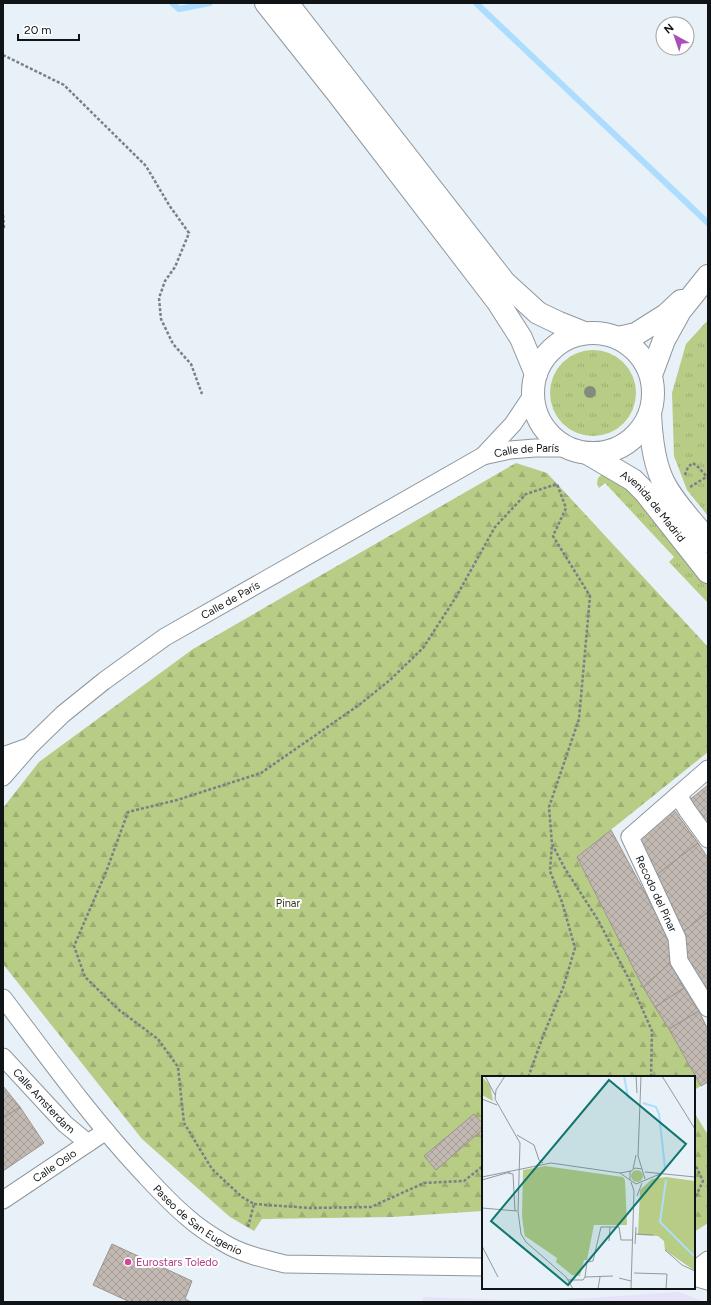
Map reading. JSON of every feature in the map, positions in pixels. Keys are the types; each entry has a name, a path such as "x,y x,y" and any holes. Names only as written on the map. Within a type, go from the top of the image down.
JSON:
{"main road":[{"path":"266,3 339,95 498,302 521,338 534,384"},
{"path":"287,3 505,283 538,313 584,333"},
{"path":"618,338 636,334 666,315 706,278"},
{"path":"651,375 664,340 677,316 706,278"},
{"name":"Avenida de Madrid","path":"708,541 674,498 662,479 652,443 650,413 653,394 651,375 643,360 632,347 618,338 601,333 584,333 568,338 554,347 543,359 534,384 534,408 539,421 557,442 578,451 633,480 646,492 708,572"},
{"name":"Avenida de Madrid","path":"578,451 607,452 625,444 640,430 650,413"}],"street":[{"name":"Calle de París","path":"483,456 513,424 534,384"},
{"name":"Calle de París","path":"3,777 30,746 63,714 104,681 165,637 483,456 510,450 523,449 578,451"},
{"path":"3,756 30,746"},
{"name":"Recodo del Pinar","path":"708,769 630,837 677,938 679,961 708,1008"},
{"path":"678,795 708,839"},
{"name":"Paseo de San Eugenio","path":"3,998 106,1131 187,1218 225,1244 253,1256 284,1264 482,1267"},
{"name":"Calle Amsterdam","path":"3,1057 65,1124 88,1143"},
{"name":"Calle Oslo","path":"3,1200 106,1131"},
{"path":"695,1269 708,1260"},
{"path":"695,1278 708,1281"}],"path":[{"path":"3,55 64,85 146,166 169,205 189,233 176,267 165,281 159,298 161,319 173,344 191,364 202,394"},
{"path":"3,215 3,229"},
{"path":"693,463 698,466 708,477 687,490 685,474 688,467 693,463"},
{"path":"482,1167 464,1181 424,1183 371,1207 310,1208 254,1204 242,1197 212,1169 184,1123 178,1067 158,1039 119,1010 85,977 74,946 106,872 128,812 177,800 261,773 359,705 390,680 423,648 456,597 495,527 526,494 557,484 566,508 553,536 590,596 579,719 549,807 552,844 550,871 562,902 575,948 564,988 543,1036 530,1076"},
{"path":"552,844 564,867 598,920 630,981 652,1031 651,1076"},
{"path":"695,1164 703,1181 695,1198"},
{"path":"248,1227 254,1204"}],"shaded area":[{"path":"679,1292 705,1302 422,1302 423,1297 544,1301"}],"green space":[{"path":"708,320 708,516 687,490 674,456 672,393 686,344"},
{"path":"593,350 610,353 624,362 633,376 636,393 633,410 624,424 610,433 593,436 576,433 562,424 553,410 550,393 553,376 562,362 576,353"},
{"name":"Pinar","path":"516,463 547,473 708,647 708,752 577,857 643,987 669,1029 701,1086 695,1089 695,1076 482,1076 482,1211 392,1217 262,1219 254,1231 230,1217 142,1139 3,964 3,808 39,762 193,649"},
{"path":"602,474 625,483 657,520 708,585 708,603 669,562 674,557 605,483 599,488 597,484 598,478"},
{"path":"695,1114 708,1135 708,1223 695,1231"}],"building":[{"path":"708,785 708,829 687,802"},
{"path":"674,810 698,843 655,876 637,841"},
{"path":"611,830 670,939 670,963 643,987 577,857"},
{"path":"698,843 708,858 708,912 683,932 655,876"},
{"path":"708,912 708,996 689,964 683,932"},
{"path":"670,963 684,988 655,1007 643,987"},
{"path":"684,988 699,1011 669,1029 655,1007"},
{"path":"699,1011 708,1030 708,1082 701,1086 669,1029"},
{"path":"3,1086 20,1107 3,1118"},
{"path":"20,1107 44,1143 3,1171 3,1118"},
{"path":"474,1114 482,1123 482,1130 436,1170 424,1156"},
{"name":"Eurostars Toledo","path":"112,1244 192,1281 185,1299 191,1302 130,1302 93,1285"}],"waterway":[{"path":"172,3 179,9 210,3"},
{"path":"476,3 708,223"}],"place":[{"name":"Eurostars Toledo","path":"128,1262"}]}
